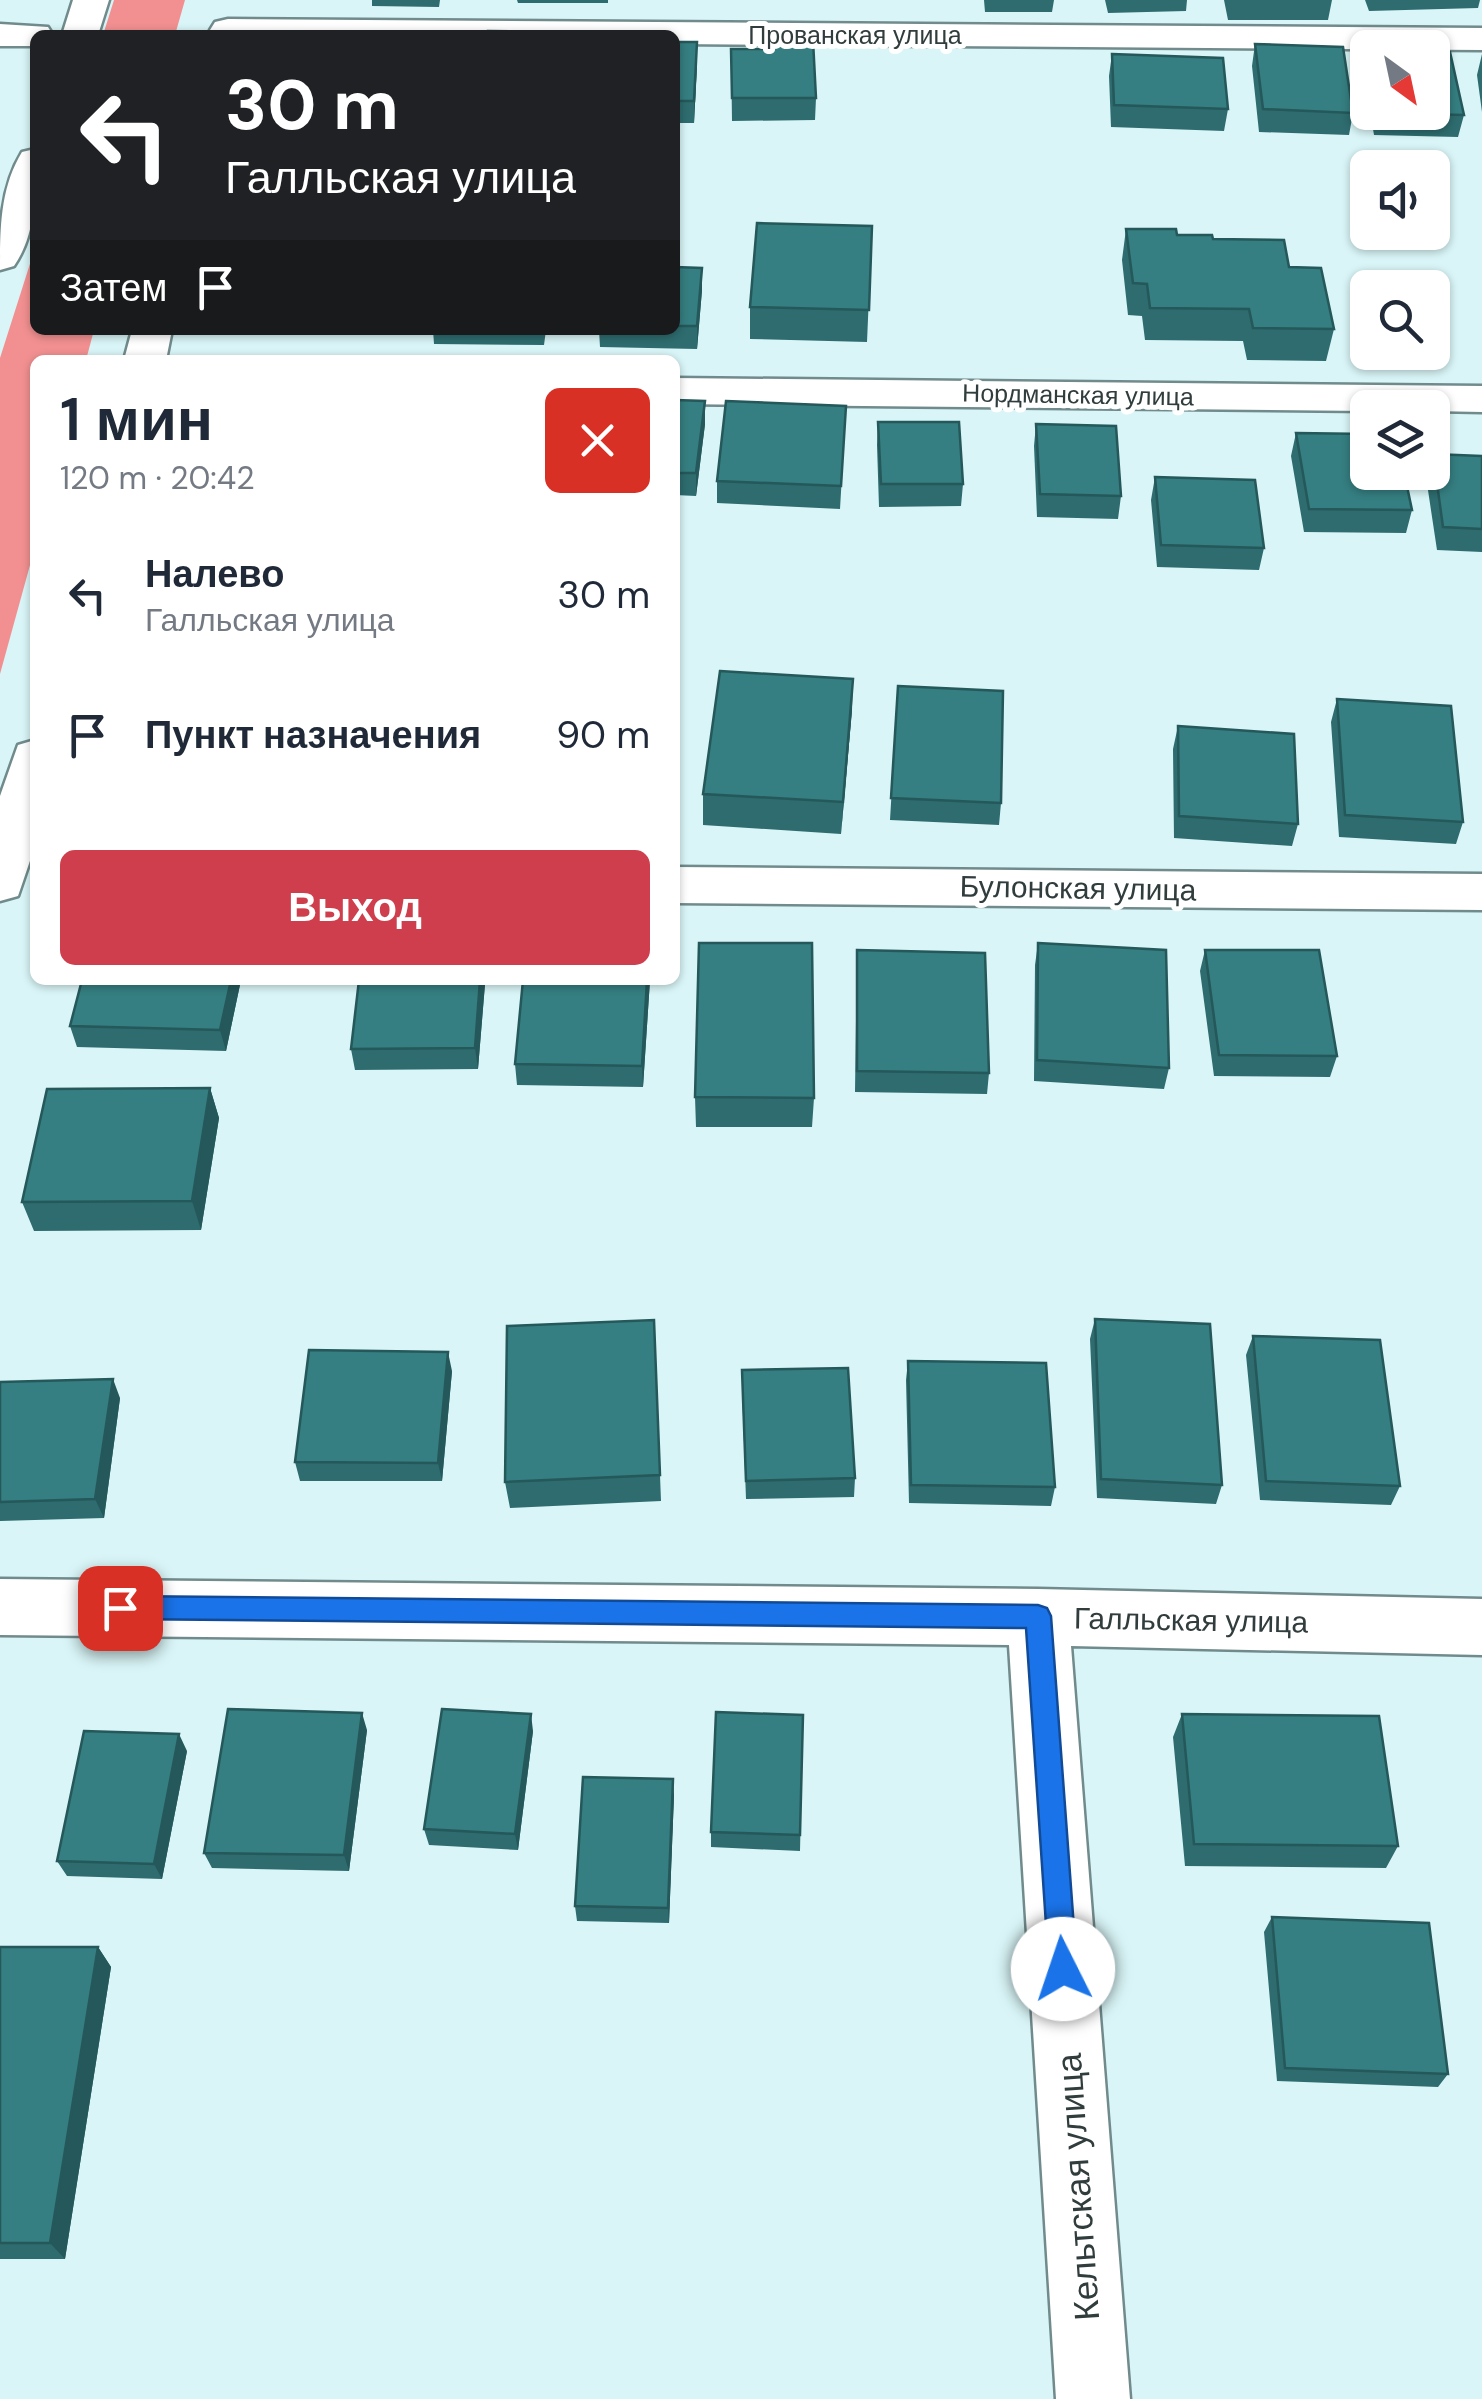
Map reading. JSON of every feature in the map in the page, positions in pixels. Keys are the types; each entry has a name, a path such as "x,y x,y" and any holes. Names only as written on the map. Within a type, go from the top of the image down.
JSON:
{"street":[{"path":"82,30 91,0"},
{"name":"Прованская улица","path":"230,22 1482,39"},
{"path":"0,35 30,35"},
{"path":"0,258 30,174"},
{"name":"Нордманская улица","path":"680,391 1482,399"},
{"path":"30,775 0,881 30,879"},
{"name":"Булонская улица","path":"680,885 1482,892"},
{"name":"Галльская улица","path":"0,1607 1038,1616 1482,1626"},
{"name":"Кельтская улица","path":"1038,1616 1093,2399"}],"shaded area":[{"path":"114,0 185,0 176,30 105,30"},
{"path":"30,264 30,335 93,335 87,355 30,355 30,565 0,674 0,358"}],"building":[{"path":"813,40 816,98 732,98 731,49 769,49 769,41"},
{"path":"680,42 697,42 694,101 680,101"},
{"path":"1255,44 1343,47 1350,113 1263,109"},
{"path":"1450,52 1464,115 1450,115"},
{"path":"1112,54 1223,58 1228,109 1114,105"},
{"path":"757,223 872,226 869,310 750,307"},
{"path":"1126,229 1176,229 1177,235 1212,235 1213,239 1284,240 1289,267 1321,268 1334,329 1253,328 1249,309 1150,308 1147,284 1133,283"},
{"path":"680,267 702,268 697,326 680,326"},
{"path":"680,400 705,401 696,473 680,473"},
{"path":"726,401 846,406 841,486 717,481"},
{"path":"878,422 959,422 963,484 881,484"},
{"path":"1036,424 1116,426 1121,496 1040,494"},
{"path":"1296,433 1350,434 1350,490 1408,490 1412,510 1309,509"},
{"path":"1450,455 1482,456 1482,529 1443,527 1438,490 1450,490"},
{"path":"1155,477 1255,480 1264,548 1161,545"},
{"path":"720,671 853,679 843,802 703,794"},
{"path":"898,686 1003,691 1001,803 891,798"},
{"path":"1337,699 1451,706 1463,822 1345,815"},
{"path":"1178,726 1294,734 1298,824 1179,816"},
{"path":"699,943 812,943 814,1098 695,1097"},
{"path":"1038,943 1166,950 1169,1068 1037,1060"},
{"path":"857,950 985,953 989,1073 857,1071"},
{"path":"1205,950 1319,950 1337,1056 1219,1055"},
{"path":"81,985 230,985 220,1030 70,1026"},
{"path":"358,985 480,985 475,1048 351,1049"},
{"path":"523,985 647,985 642,1066 515,1064"},
{"path":"210,1088 192,1201 22,1202 47,1089"},
{"path":"1095,1319 1210,1324 1222,1485 1101,1479"},
{"path":"654,1320 660,1475 505,1482 507,1326"},
{"path":"1253,1336 1380,1340 1400,1486 1266,1481"},
{"path":"309,1350 448,1352 438,1463 295,1462"},
{"path":"908,1361 1046,1363 1055,1487 911,1485"},
{"path":"848,1368 855,1478 746,1481 742,1370"},
{"path":"113,1379 95,1499 0,1502 0,1382"},
{"path":"228,1709 362,1713 344,1855 204,1853"},
{"path":"442,1709 531,1714 515,1834 424,1829"},
{"path":"716,1712 803,1715 800,1835 711,1832"},
{"path":"1182,1714 1379,1716 1398,1846 1194,1844"},
{"path":"84,1731 179,1734 154,1864 57,1861"},
{"path":"583,1777 673,1779 668,1908 575,1906"},
{"path":"1272,1917 1429,1923 1448,2074 1285,2068"},
{"path":"0,1947 98,1947 50,2243 0,2243"}],"route":[{"path":"120,1608 1038,1616 1063,1969"}]}
